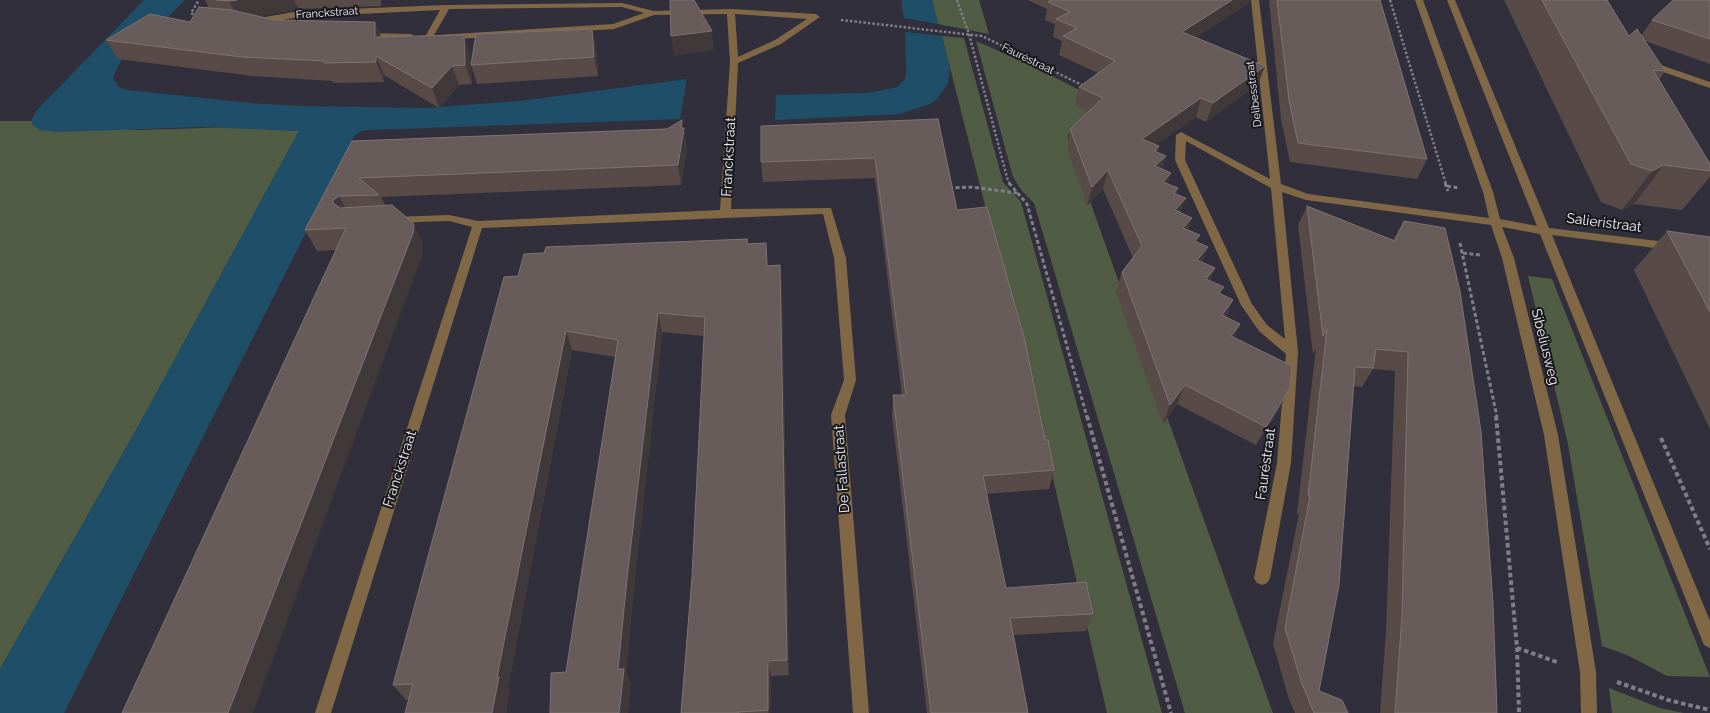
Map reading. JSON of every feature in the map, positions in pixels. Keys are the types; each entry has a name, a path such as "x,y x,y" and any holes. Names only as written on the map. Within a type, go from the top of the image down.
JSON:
{"street":[{"name":"Delibesstraat","path":"1255,0 1276,186"},
{"name":"Sibeliusweg","path":"1419,0 1488,192 1495,222 1508,258 1551,435 1588,672 1589,713"},
{"path":"1451,0 1710,640"},
{"name":"Franckstraat","path":"266,30 248,25 299,14 446,6 622,5 654,13 731,11 816,17 778,42 734,62"},
{"path":"429,37 446,6"},
{"name":"Franckstraat","path":"380,220 450,218 478,225 726,213 734,62 731,11"},
{"name":"Franckstraat","path":"361,36 429,37 614,26 654,13"},
{"path":"1653,76 1648,68 1658,66 1710,84"},
{"path":"1292,352 1263,328 1247,306 1180,160 1181,136 1276,186 1306,197 1495,222"},
{"name":"Fauréstraat","path":"1262,578 1284,463 1292,352 1276,186"},
{"name":"De Fallastraat","path":"726,213 827,210 830,219 840,258 850,380 838,416 860,713"},
{"name":"Salieristraat","path":"1495,222 1546,231 1681,247"},
{"name":"Franckstraat","path":"323,713 478,225"}],"path":[{"path":"198,17 191,13 199,0"},
{"path":"957,0 969,34 1008,181 1028,204 1171,713"},
{"path":"1390,0 1447,186 1452,217 1463,253 1498,424 1517,648 1519,713"},
{"name":"Fauréstraat","path":"864,22 982,36 1090,89"},
{"path":"945,192 950,188 972,187 1018,193"}],"green space":[{"path":"932,0 979,0 989,34 938,24"},
{"path":"942,36 964,38 1003,182 1021,202 1162,713 1107,713 1040,422"},
{"path":"976,41 1035,67 1108,105 1072,130 1068,135 1068,140 1273,713 1185,713 1034,203 1022,191 1013,177"},
{"path":"0,121 32,121 139,130 235,127 299,131 139,425 0,669"},
{"path":"1528,276 1552,279 1710,677 1667,676 1627,655 1602,646 1568,444"},
{"path":"1609,688 1660,708 1684,713 1612,713"}],"water":[{"path":"144,0 185,0 139,41 119,64 113,78 119,87 128,90 250,103 301,106 426,108 519,101 687,79 680,119 369,130 361,131 355,135 64,713 0,713 0,669 139,425 299,131 202,127 59,132 40,130 32,125 32,119 37,110"},
{"path":"901,0 932,0 938,24 904,18"},
{"path":"905,32 942,36 950,69 948,83 937,99 930,104 900,114 775,120 776,95 868,93 898,87 905,79 906,73"}],"building":[{"path":"670,0 694,0 712,31 671,36"},
{"path":"1051,0 1232,0 1182,32 1265,66 1213,103 1201,98 1142,139 1159,146 1154,151 1166,156 1155,166 1171,173 1163,182 1178,188 1173,193 1186,198 1175,210 1192,218 1183,228 1200,235 1195,241 1208,247 1197,260 1215,268 1206,279 1224,287 1219,293 1233,300 1222,315 1240,324 1231,336 1292,366 1290,388 1266,427 1185,385 1170,405 1122,272 1142,246 1108,170 1092,187 1070,129 1103,98 1079,87 1115,61 1063,36 1077,28 1056,19 1070,12 1048,2"},
{"path":"1277,0 1380,0 1427,159 1298,143 1289,100"},
{"path":"1542,0 1607,0 1629,36 1637,29 1665,71 1653,70 1710,164 1710,171 1664,165 1652,171 1631,164"},
{"path":"1673,0 1710,0 1710,39 1652,20"},
{"path":"199,7 232,10 274,20 375,22 375,37 464,35 465,65 452,66 432,88 376,56 376,62 324,63 325,61 242,57 106,40 150,14 190,22"},
{"path":"592,29 594,57 471,65 476,34"},
{"path":"938,119 957,210 987,207 1024,337 1045,440 1048,440 1054,470 983,476 1006,588 1086,582 1093,614 1010,618 1028,713 931,713 893,395 906,395 875,158 761,162 761,126"},
{"path":"682,120 681,128 684,128 678,165 359,178 379,195 339,196 333,200 333,203 340,208 392,205 414,224 413,233 228,713 122,713 346,228 305,230 352,141 667,129"},
{"path":"1307,206 1395,241 1404,221 1445,228 1460,291 1481,432 1493,604 1497,713 1395,713 1402,616 1408,352 1376,349 1373,368 1355,367 1339,585 1319,691 1342,700 1348,713 1314,713 1302,684 1285,628 1310,496 1308,496 1327,329 1323,336"},
{"path":"1667,231 1710,237 1710,312"},
{"path":"747,239 747,244 766,243 767,266 780,265 787,660 768,661 768,710 738,713 681,713 692,577 705,317 658,313 618,669 624,669 619,713 550,713 551,673 566,672 618,340 566,331 497,677 499,677 492,713 405,713 413,684 393,685 504,277 518,276 524,254 544,253 546,247"}]}
